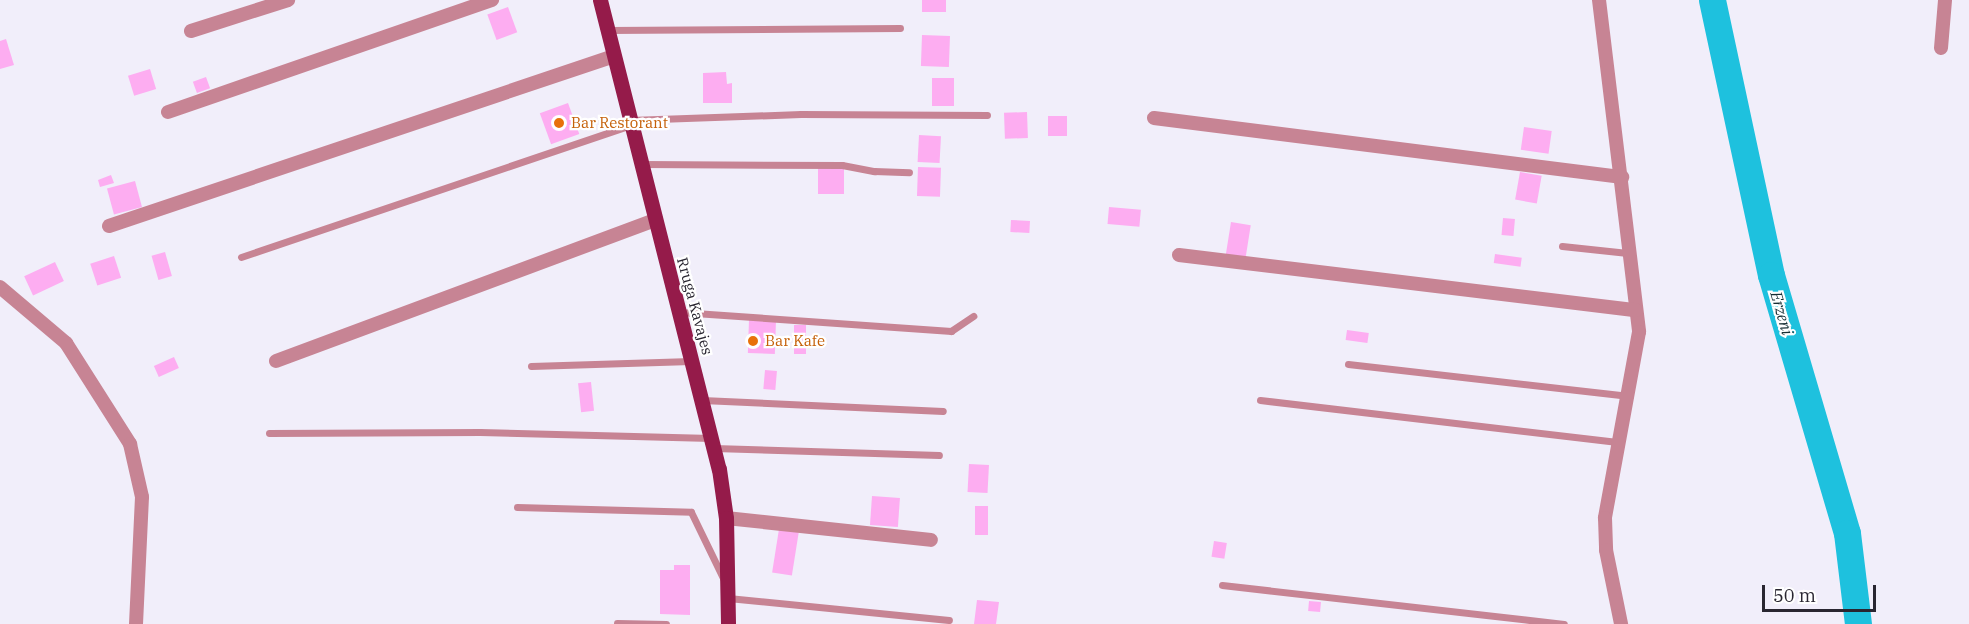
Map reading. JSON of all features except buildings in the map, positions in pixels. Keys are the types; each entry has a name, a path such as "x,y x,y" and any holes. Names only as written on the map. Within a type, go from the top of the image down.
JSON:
{"main road":[{"name":"Rruga Kavajes","path":"600,0 713,443 726,518 728,624"}],"street":[{"path":"191,31 288,0"},
{"path":"168,112 492,0"},
{"path":"1599,0 1622,177 1628,254 1636,310 1638,353 1605,531 1621,624"},
{"path":"1941,48 1945,0"},
{"path":"108,226 614,56"},
{"path":"1154,118 1622,177"},
{"path":"276,361 655,220"},
{"path":"1179,255 1636,310"},
{"path":"0,287 66,343 130,444 142,497 136,624"},
{"path":"726,518 931,540"}],"lane":[{"path":"608,30 900,28"},
{"path":"241,257 631,122 801,114 987,115"},
{"path":"641,164 842,165 874,171 909,172"},
{"path":"1562,246 1628,254"},
{"path":"678,312 951,332 973,316"},
{"path":"531,366 691,362"},
{"path":"1348,364 1629,396"},
{"path":"702,400 943,411"},
{"path":"1260,400 1620,442"},
{"path":"269,433 480,432 939,455"},
{"path":"517,507 691,512 727,591 949,620"},
{"path":"1222,585 1564,624"},
{"path":"617,622 666,624"}],"waterway":[{"name":"Erzeni","path":"1712,0 1771,275 1847,533 1858,624"}],"place":[{"name":"Bar Restorant","path":"559,123"},
{"name":"Bar Kafe","path":"753,341"}]}
